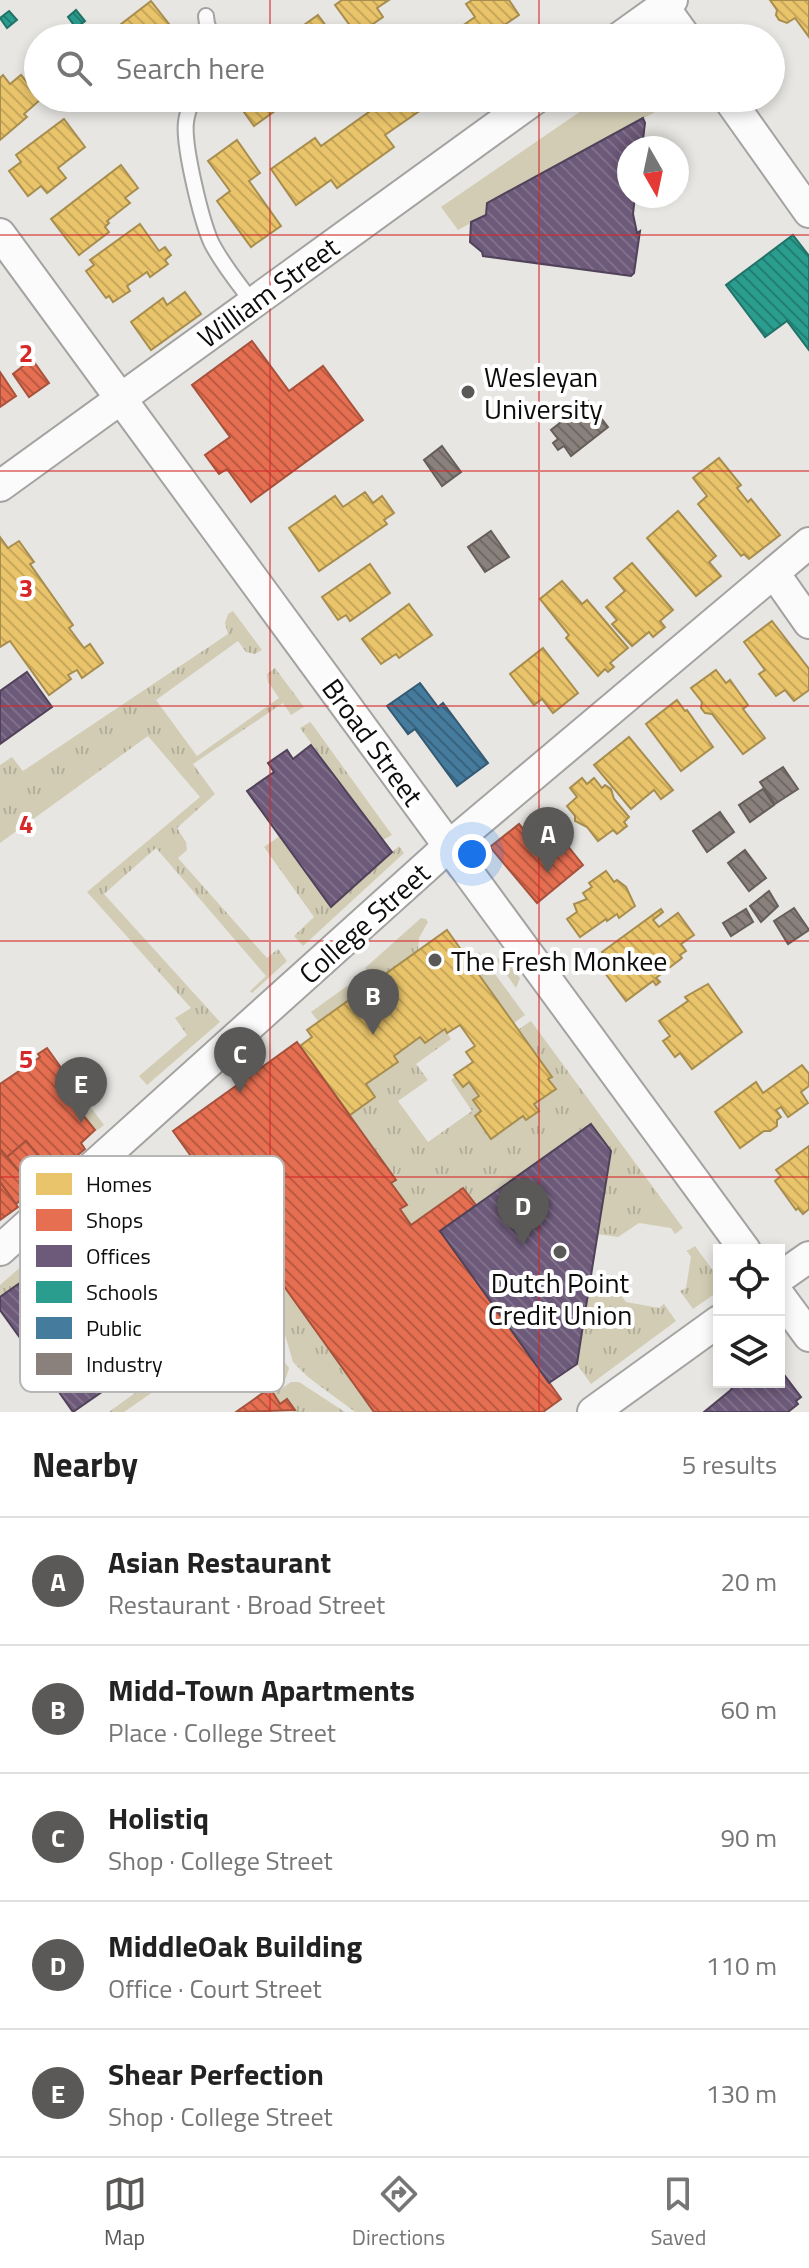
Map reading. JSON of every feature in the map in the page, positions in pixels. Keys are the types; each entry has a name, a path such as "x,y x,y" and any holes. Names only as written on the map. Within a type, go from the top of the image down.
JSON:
{"street":[{"path":"638,24 667,3 678,24"},
{"name":"William Street","path":"0,486 517,112"},
{"path":"738,112 809,212"},
{"name":"Broad Street","path":"0,234 741,1244"},
{"name":"College Street","path":"104,1156 449,846 809,543"},
{"path":"774,573 809,623"},
{"name":"College Street","path":"0,1250 20,1232"},
{"path":"785,1274 809,1257"},
{"path":"785,1303 809,1336"},
{"path":"593,1412 713,1325"}],"lane":[{"path":"206,16 207,24"},
{"path":"189,112 187,138 202,213 211,240 223,264 253,303"}],"green space":[{"path":"580,112 655,112 488,202 486,215 458,230 441,207"},
{"path":"233,611 262,650 255,654 246,652 238,641 156,700 197,756 279,698 268,682 267,674 275,668 304,707 291,715 283,703 193,764 215,794 177,828 186,842 187,850 178,858 267,958 278,949 287,961 252,993 250,991 266,976 156,848 104,894 220,1022 147,1085 139,1076 187,1035 175,1018 191,1008 87,892 200,797 148,736 0,843 0,765 12,757 23,771 228,634 225,623 228,614"},
{"path":"310,722 392,835 383,840 300,728"},
{"path":"280,836 331,907 399,846 404,853 303,946 294,936 314,917 264,847"},
{"path":"421,918 428,922 419,938 418,950 375,982 365,968"},
{"path":"479,952 525,1015 514,1023 472,965"},
{"path":"494,957 506,961 520,978 516,988"},
{"path":"347,986 356,995 318,1021 311,1012"},
{"path":"531,1021 683,1228 675,1234 671,1228 639,1223 618,1237 597,1234 611,1151 591,1124 476,1205 463,1188 411,1225 400,1209 406,1204 391,1183 396,1179 350,1115 375,1097 366,1084 397,1062 394,1056 420,1037 425,1043 445,1029 451,1039 416,1064 428,1080 398,1101 428,1142 472,1111 451,1080 455,1077 463,1087 469,1082 479,1096 473,1100 481,1111 475,1116 492,1139 523,1116 525,1118 539,1111 534,1104 555,1089 548,1079 552,1076 519,1029"},
{"path":"83,1097 104,1125 96,1131 76,1106 76,1102"},
{"path":"695,1246 713,1271 713,1295 693,1309 680,1291 686,1288 691,1257 687,1251"},
{"path":"20,1268 20,1283 0,1297 0,1285"},
{"path":"590,1279 611,1282 626,1302 659,1308 664,1304 676,1321 591,1384 577,1364"},
{"path":"286,1289 374,1412 355,1412 293,1362 284,1331"},
{"path":"284,1361 289,1368 284,1379"},
{"path":"291,1382 299,1382 345,1412 293,1412 295,1410 287,1399 280,1404 274,1394 284,1392 284,1387"},
{"path":"136,1392 153,1392 124,1412 109,1412"}],"building: Homes":[{"path":"342,0 389,0 377,8 383,17 373,24 349,24 335,5"},
{"path":"472,0 509,0 519,15 506,24 465,24 475,17 466,4"},
{"path":"770,0 809,0 809,37 795,18 787,23 779,20"},
{"path":"151,1 169,24 121,24"},
{"path":"318,15 325,24 305,24"},
{"path":"3,75 10,84 21,75 24,79 24,114 27,117 0,140 0,78"},
{"path":"244,112 274,112 254,126"},
{"path":"369,112 418,112 385,135 394,147 337,188 331,180 296,205 271,169 315,138 321,146"},
{"path":"64,119 85,147 58,168 66,178 47,193 41,186 28,196 9,171 21,162 16,155"},
{"path":"237,140 260,173 249,181 281,226 251,247 217,201 230,191 208,161"},
{"path":"121,165 138,188 125,198 130,203 107,221 109,223 105,227 109,232 79,255 51,219"},
{"path":"140,224 159,251 165,247 171,255 165,260 168,264 150,277 147,272 127,286 130,291 113,302 109,296 106,298 86,271 94,265 90,260"},
{"path":"185,292 201,314 151,350 131,322 163,298 167,305"},
{"path":"719,458 741,485 737,488 748,502 751,499 780,535 749,559 744,554 741,556 698,504 707,496 693,478"},
{"path":"365,492 373,503 382,496 394,513 384,520 387,524 319,571 289,528 335,496 343,507"},
{"path":"678,511 716,556 709,562 721,576 696,596 647,538"},
{"path":"0,537 8,548 19,541 34,562 30,564 73,625 69,628 84,648 90,644 103,663 82,678 77,670 68,675 71,679 49,695 10,641 0,647"},
{"path":"632,563 673,610 660,621 665,627 653,637 649,632 632,646 612,624 617,620 606,607 625,591 614,578"},
{"path":"370,564 390,593 350,621 346,615 338,620 322,597"},
{"path":"562,581 582,604 587,600 628,648 610,663 614,667 608,672 605,669 598,676 566,638 569,635 540,599"},
{"path":"409,604 432,635 399,658 396,654 381,664 362,639"},
{"path":"772,621 809,669 809,690 794,701 785,690 776,696 759,674 765,670 744,642"},
{"path":"543,648 578,693 553,713 542,699 534,705 510,674"},
{"path":"716,670 726,683 730,680 748,705 743,709 765,738 743,754 712,714 705,713 701,708 702,702 691,688"},
{"path":"677,700 713,747 681,771 646,724"},
{"path":"629,737 673,790 661,799 654,790 631,809 594,765"},
{"path":"582,778 587,784 594,778 602,788 605,785 611,789 614,799 629,817 624,822 627,826 617,834 613,830 598,841 587,827 575,821 567,806 577,797 570,788"},
{"path":"606,871 614,882 617,880 626,887 635,906 619,918 617,914 606,919 580,937 567,919 577,912 574,904 587,899 583,893 592,887 589,883"},
{"path":"661,909 663,912 653,920 659,927 678,913 694,935 681,944 686,951 680,955 682,958 656,978 660,982 656,985 653,981 626,1001 596,961 604,955 602,952"},
{"path":"447,930 552,1077 548,1079 556,1089 534,1104 539,1111 526,1120 523,1116 491,1139 475,1116 481,1111 473,1100 479,1096 469,1082 463,1087 454,1075 473,1062 466,1052 475,1046 460,1025 447,1033 445,1029 425,1043 420,1037 394,1056 398,1062 366,1084 375,1097 350,1115 300,1046 312,1037 307,1030"},
{"path":"708,984 742,1032 692,1069 680,1053 675,1057 663,1041 670,1036 659,1021 688,1001 685,997"},
{"path":"802,1065 809,1074 809,1086 801,1092 808,1103 788,1117 781,1107 776,1110 781,1117 777,1120 777,1126 740,1148 715,1112 756,1082 763,1093"},
{"path":"809,1146 809,1209 803,1214 798,1208 796,1210 775,1181 781,1176 776,1170"}],"building: Shops":[{"path":"252,341 289,391 323,366 363,420 251,502 227,469 219,474 205,455 230,437 192,385"},
{"path":"32,359 49,383 29,397 13,374"},
{"path":"0,372 16,396 0,407"},
{"path":"519,824 544,854 552,848 550,845 553,842 556,845 563,840 583,865 537,903 490,847"},
{"path":"297,1042 396,1180 391,1183 407,1205 400,1209 411,1225 463,1188 476,1205 440,1231 561,1399 543,1412 374,1412 284,1286 284,1156 191,1156 173,1131"},
{"path":"47,1048 70,1080 61,1088 95,1130 81,1143 85,1149 76,1156 39,1156 26,1141 7,1157 0,1149 0,1084 40,1057 38,1054"},
{"path":"26,1141 39,1156 20,1156 20,1172 7,1157"},
{"path":"0,1149 20,1173 20,1201 16,1204 0,1182"},
{"path":"0,1182 18,1207 0,1220"},
{"path":"521,1195 542,1198 571,1243 568,1265 526,1293 504,1290 475,1248 480,1226"},
{"path":"264,1392 272,1392 280,1404 287,1399 295,1410 236,1412"}],"building: Offices":[{"path":"643,118 643,136 617,136 617,208 634,208 637,233 640,231 631,276 483,256 470,242 471,222 486,215 487,203"},
{"path":"27,672 52,707 0,744 0,691"},
{"path":"311,745 392,852 331,907 247,791 274,772 268,763 287,750 293,759"},
{"path":"591,1124 611,1151 577,1364 549,1383 440,1231"},
{"path":"20,1283 20,1338 0,1310 0,1297"},
{"path":"785,1376 801,1397 788,1412 704,1412 732,1389 785,1388"},
{"path":"59,1392 102,1392 73,1412"}],"building: Schools":[{"path":"76,10 85,21 73,24 68,17"},
{"path":"9,11 17,20 7,28 0,18"},
{"path":"793,235 809,256 809,350 787,321 765,337 726,285"}],"building: Public":[{"path":"420,683 438,707 443,703 488,763 457,786 415,729 408,734 387,706"}],"building: Industry":[{"path":"588,401 608,427 571,456 564,446 558,450 553,443 558,439 551,430"},
{"path":"442,446 461,472 442,486 424,460"},
{"path":"491,531 509,557 485,572 468,547"},
{"path":"783,767 798,789 775,804 760,782"},
{"path":"763,789 774,805 750,822 739,805"},
{"path":"720,812 734,832 707,852 693,831"},
{"path":"745,850 766,878 749,891 728,863"},
{"path":"769,891 778,906 761,922 750,906"},
{"path":"794,908 809,930 788,944 774,921"},
{"path":"746,909 753,922 731,936 723,923"}],"place":[{"name":"Wesleyan University","path":"468,392"},
{"name":"Asian Restaurant","path":"548,873"},
{"name":"The Fresh Monkee","path":"435,960"},
{"name":"Midd-Town Apartments","path":"373,1035"},
{"name":"Holistiq","path":"240,1093"},
{"name":"Shear Perfection","path":"81,1123"},
{"name":"MiddleOak Building","path":"523,1245"},
{"name":"Dutch Point Credit Union","path":"560,1252"}]}
